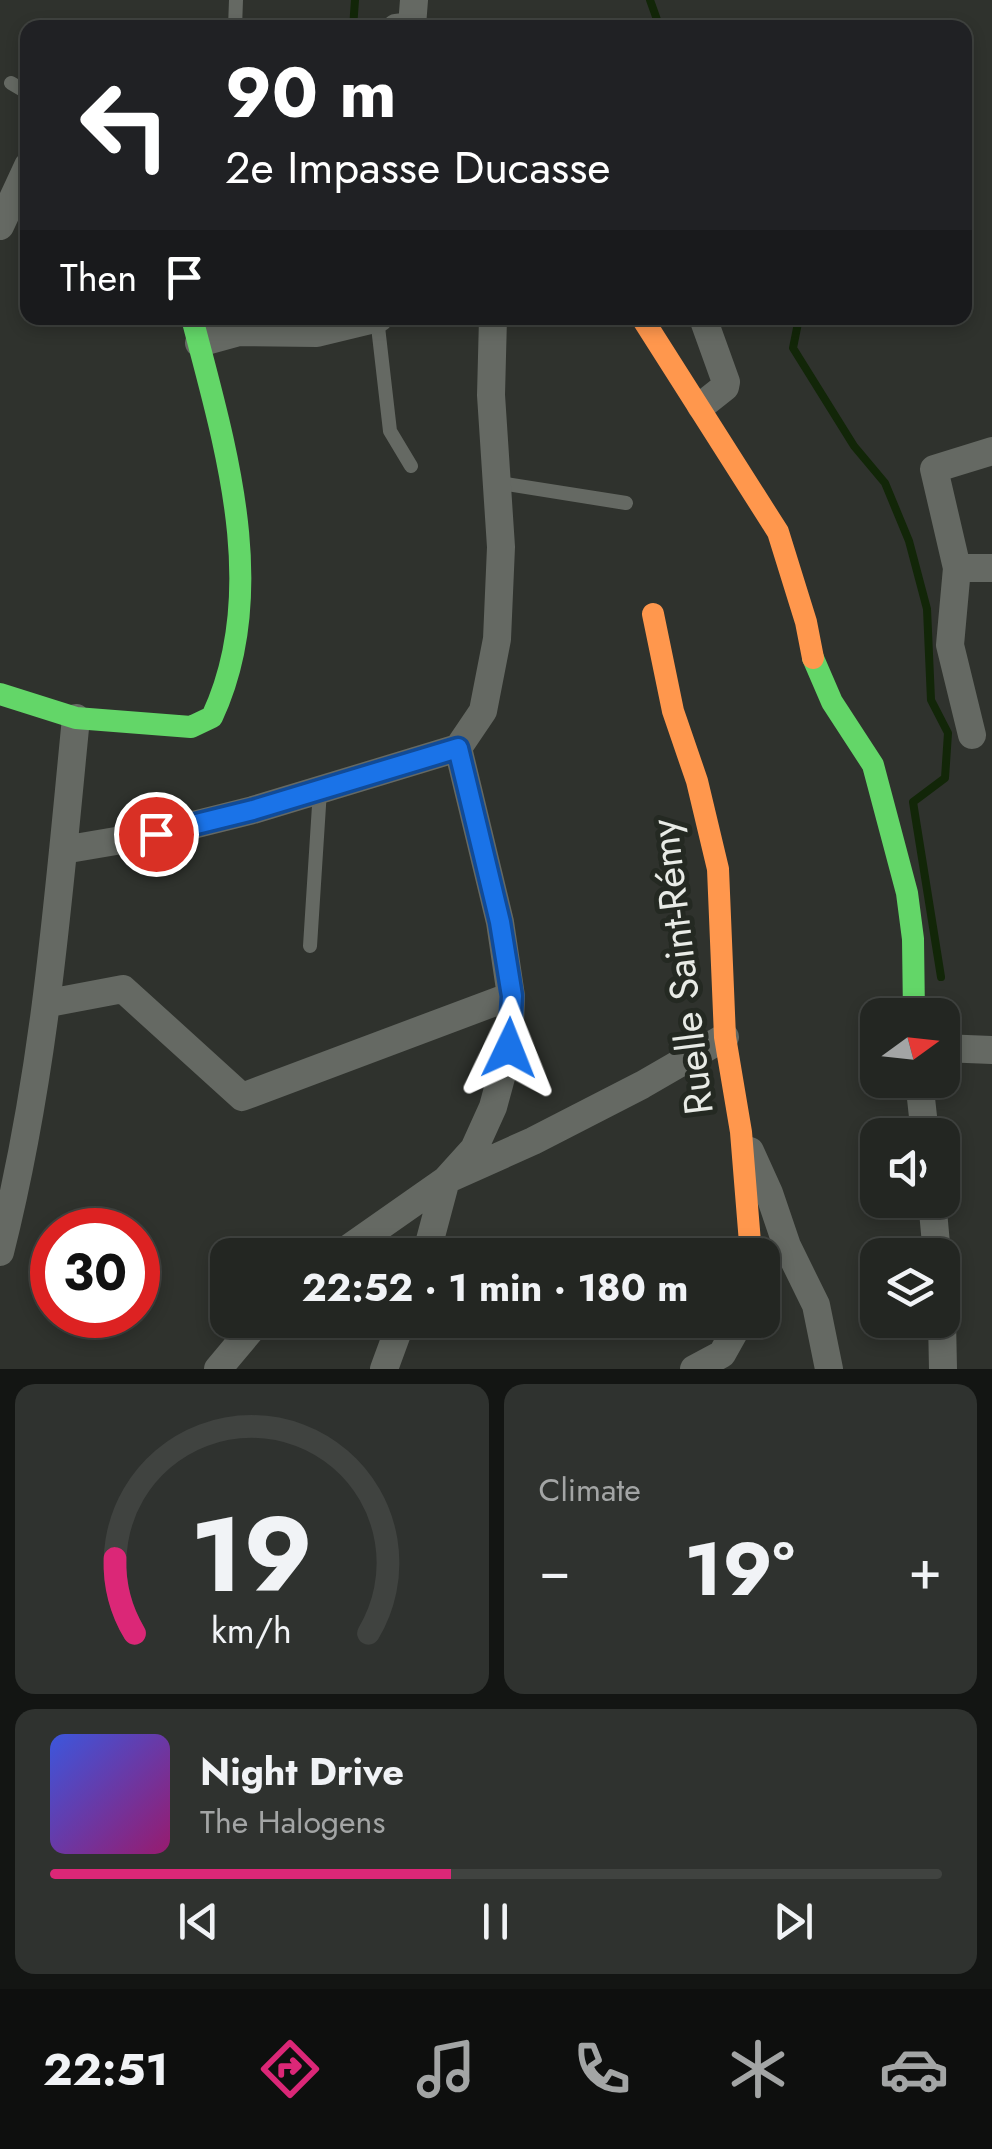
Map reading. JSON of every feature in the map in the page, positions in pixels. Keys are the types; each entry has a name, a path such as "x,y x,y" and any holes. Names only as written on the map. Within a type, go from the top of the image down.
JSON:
{"street":[{"path":"0,226 20,183"},
{"path":"0,694 76,718 191,727 212,717 230,664 240,595 238,521 222,431 196,330 317,333 350,325"},
{"path":"63,850 156,834 458,748 482,711 497,639 501,547 490,396 493,325"},
{"path":"647,325 778,532 806,622 815,666 832,702 873,765 907,892 914,998"},
{"path":"701,406 726,382 706,325"},
{"path":"972,735 950,645 958,568 934,469 992,451"},
{"path":"958,568 992,568"},
{"name":"Ruelle Saint-Rémy","path":"653,614 673,711 697,781 718,869 724,1037 741,1132 749,1238"},
{"path":"0,1252 23,1160 49,1002 76,718"},
{"path":"431,1238 446,1180 474,1149 493,1107 509,1048 512,996 500,922 458,748"},
{"path":"49,1002 123,988 242,1096 512,996"},
{"path":"362,1238 446,1180 549,1133 724,1037"},
{"path":"960,1049 992,1050"},
{"path":"741,1132 769,1193 787,1246 816,1305 830,1369"},
{"path":"218,1369 244,1338"},
{"path":"384,1369 395,1338"},
{"path":"694,1369 722,1354 731,1338"},
{"path":"942,1338 943,1369"}],"lane":[{"path":"10,83 20,89"},
{"path":"379,325 390,431 410,466"},
{"path":"494,482 626,503"},
{"path":"310,946 320,789"}],"waterway":[{"path":"354,20 355,0"},
{"path":"650,0 657,20"},
{"path":"798,325 793,348 854,446 885,483 909,541 927,609 931,700 948,733 945,778 913,802 941,977"}],"traffic: fast":[{"path":"0,694 76,718 191,727 212,717 229,669 238,619 240,569 228,467 194,325"},
{"path":"813,658 832,702 873,765 907,893 913,939 914,998"}],"traffic: slow":[{"path":"646,325 778,532 813,658"},
{"path":"653,614 673,711 697,781 718,869 725,1037 741,1132 750,1238"}],"route":[{"path":"156,834 253,810 458,748 500,922 512,996 509,1048"}]}
